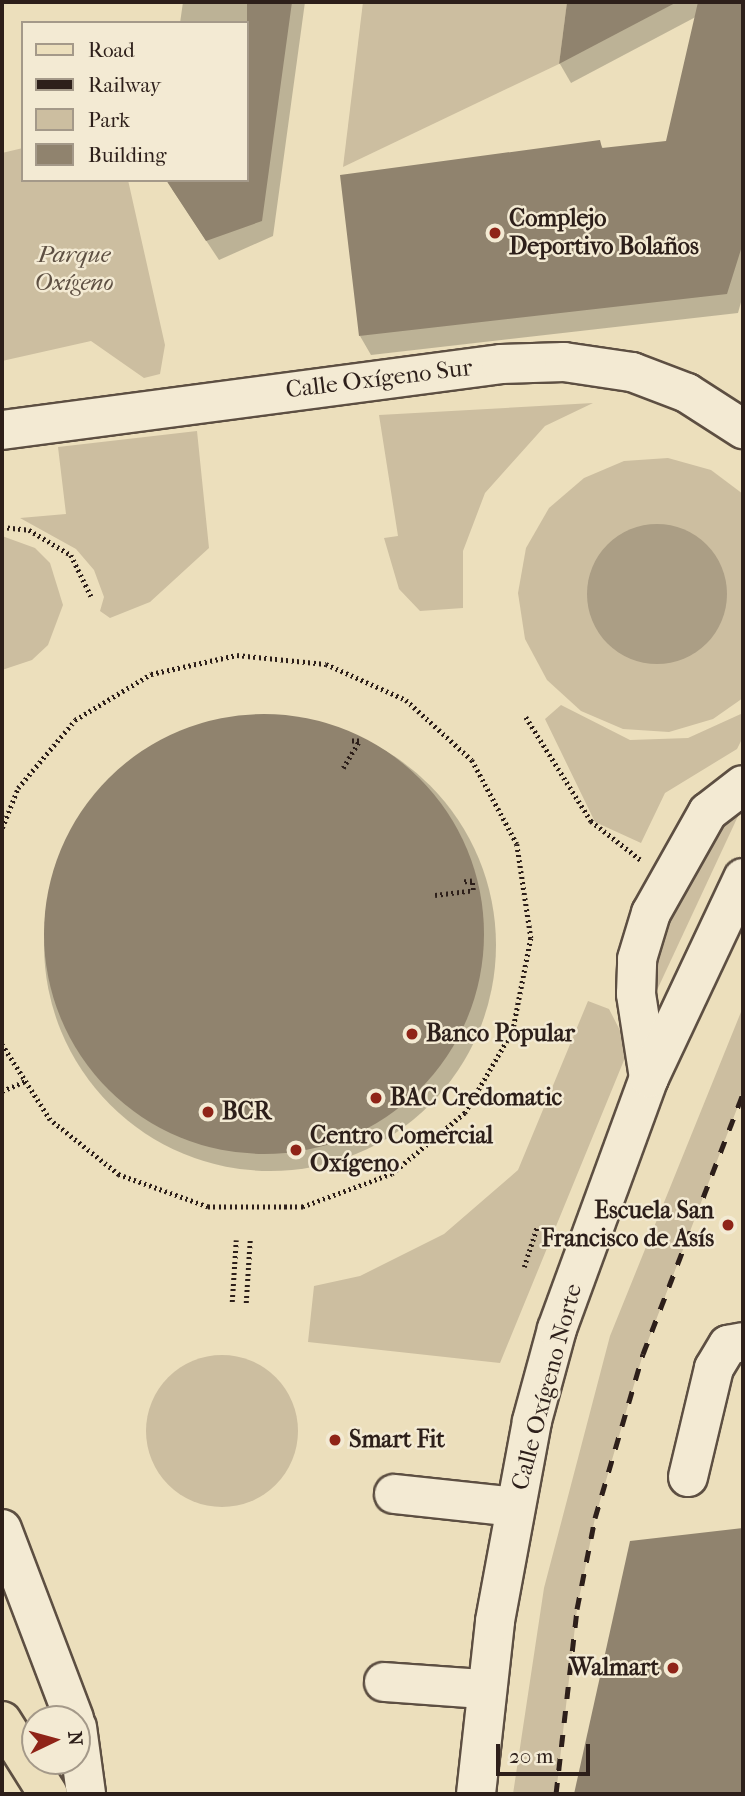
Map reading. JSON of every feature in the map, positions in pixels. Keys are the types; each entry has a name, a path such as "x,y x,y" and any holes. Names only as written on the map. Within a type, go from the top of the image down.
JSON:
{"main road":[{"path":"2,1721 48,1794"}],"street":[{"name":"Calle Oxígeno Sur","path":"2,430 501,364 564,362 632,372 687,393 743,429"},
{"path":"649,1078 637,959 668,879 708,812 743,785"},
{"name":"Calle Oxígeno Norte","path":"455,1794 481,1689 515,1507 557,1329 649,1078 743,878"},
{"path":"688,1477 714,1368 728,1345 743,1342"},
{"path":"394,1494 515,1507"},
{"path":"2,1528 69,1705"},
{"name":"Calle Oxígeno Norte","path":"477,1794 493,1634"},
{"path":"384,1682 481,1689"},
{"path":"83,1775 86,1794"}],"path":[{"path":"2,527 29,530 71,555 91,596"},
{"path":"2,828 18,788 75,720 151,674 237,655 326,664 406,700 471,760 517,844 531,938 513,1031 465,1113 392,1174 303,1207 208,1207 119,1175 50,1120 2,1045"},
{"path":"526,717 591,821 668,879"},
{"path":"343,768 359,741 352,741"},
{"path":"435,895 474,890 472,881 463,882"},
{"path":"2,1091 25,1081"},
{"path":"524,1267 537,1227"},
{"path":"232,1302 236,1240"},
{"path":"246,1303 250,1240"}],"green space":[{"path":"363,2 567,2 559,64 343,167"},
{"name":"Parque Oxígeno","path":"21,148 21,182 128,182 165,345 160,374 144,378 91,341 2,361 2,153"},
{"path":"593,403 545,426 485,493 463,551 463,608 420,611 399,589 384,538 398,536 379,415"},
{"path":"197,431 209,548 150,602 110,618 100,611 104,597 94,570 76,549 20,518 66,514 58,447"},
{"path":"668,458 711,470 743,494 743,698 713,719 669,732 623,729 581,711 547,680 525,639 518,593 526,548 549,508 584,478 624,461"},
{"path":"2,536 35,548 50,563 63,605 48,645 32,660 2,670"},
{"path":"561,705 630,740 688,738 743,713 743,737 737,749 665,793 641,843 595,822 545,719"},
{"path":"739,814 651,1003 647,970 710,839"},
{"path":"588,1001 609,1009 629,1048 500,1363 308,1342 314,1286 360,1276 444,1234 518,1170"},
{"path":"743,1007 743,1093 643,1354 595,1518 577,1609 556,1794 513,1794 544,1588 610,1336"},
{"path":"222,1355 251,1360 276,1377 293,1402 298,1431 293,1460 276,1485 251,1502 222,1507 193,1502 168,1485 151,1460 146,1431 151,1402 168,1377 193,1360"}],"shaded area":[{"path":"657,524 684,529 707,544 722,567 727,594 722,621 707,644 684,659 657,664 630,659 607,644 592,621 587,594 592,567 607,544 630,529"}],"building":[{"path":"247,2 292,2 262,221 206,241 167,182 248,182"},
{"path":"567,2 677,2 559,64"},
{"name":"Complejo Deportivo Bolaños","path":"698,2 743,2 743,243 727,294 359,336 340,175 600,140 602,148 666,141"},
{"path":"264,714 307,718 348,731 386,751 420,778 447,812 467,850 480,891 484,934 480,977 467,1018 447,1056 420,1090 386,1117 348,1137 307,1150 264,1154 221,1150 180,1137 142,1117 108,1090 81,1056 61,1018 48,977 44,934 48,891 61,850 81,812 108,778 142,751 180,731 221,718"},
{"name":"Walmart","path":"743,1528 743,1794 574,1794 630,1541"}],"railway":[{"path":"556,1794 577,1609 595,1518 643,1354 743,1094"}],"place":[{"name":"Complejo Deportivo Bolaños","path":"495,233"},
{"name":"Banco Popular","path":"412,1034"},
{"name":"BAC Credomatic","path":"376,1098"},
{"name":"BCR","path":"208,1112"},
{"name":"Centro Comercial Oxígeno","path":"296,1150"},
{"name":"Escuela San Francisco de Asís","path":"728,1225"},
{"name":"Smart Fit","path":"335,1440"},
{"name":"Walmart","path":"673,1668"}]}
